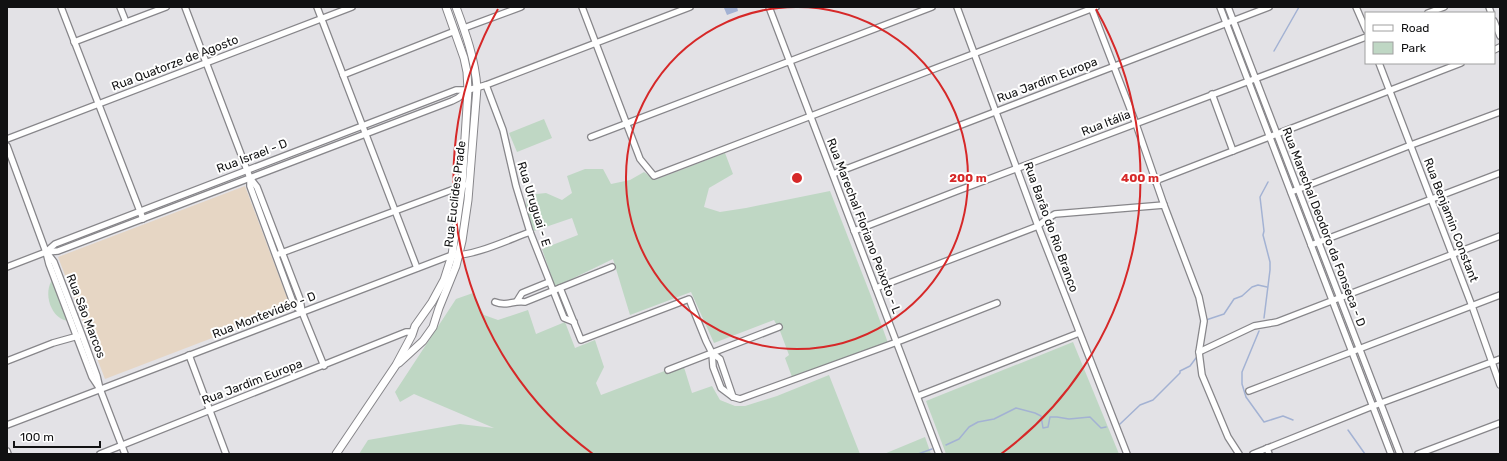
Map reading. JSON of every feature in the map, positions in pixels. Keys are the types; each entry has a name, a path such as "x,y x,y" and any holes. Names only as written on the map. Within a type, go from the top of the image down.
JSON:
{"main road":[{"path":"446,7 455,31 466,70 468,90"},
{"path":"456,7 473,57 477,88"},
{"name":"Rua Euclides Prade","path":"396,366 421,344 433,327 456,255 477,88"},
{"name":"Rua Euclides Prade","path":"466,185 468,90"},
{"name":"Rua Euclides Prade","path":"336,454 396,366 412,333 444,280 456,255"},
{"path":"423,316 427,314 432,316 434,323"},
{"path":"412,333 412,341 421,344"}],"street":[{"path":"61,7 143,219"},
{"path":"120,7 126,22"},
{"path":"74,42 166,7"},
{"path":"185,7 250,178 257,187 300,299 302,312 324,366"},
{"path":"317,7 417,268"},
{"name":"Rua Quatorze de Agosto","path":"7,139 352,7"},
{"path":"464,28 520,7"},
{"path":"582,7 640,159 654,176 1093,8 1199,297 1204,320 1199,352 1202,375 1228,437 1238,454"},
{"name":"Rua Israel - D","path":"46,252 55,244 456,90 468,90 486,85 690,7"},
{"name":"Rua Marechal Floriano Peixoto - L","path":"768,7 939,454"},
{"path":"591,137 932,7"},
{"name":"Rua Barão do Rio Branco","path":"956,7 1038,226 1127,454"},
{"name":"Rua Marechal Deodoro da Fonseca - D","path":"1220,7 1391,454"},
{"name":"Rua Marechal Deodoro da Fonseca - D","path":"1228,7 1400,454"},
{"name":"Rua Jardim Europa","path":"833,174 1269,7"},
{"path":"1356,7 1365,28"},
{"path":"1431,12 1444,7"},
{"path":"1495,24 1500,36"},
{"path":"343,75 455,31"},
{"name":"Rua Itália","path":"854,231 1212,94 1365,37"},
{"name":"Rua Benjamin Constant","path":"1379,64 1472,306 1500,385"},
{"path":"1155,180 1458,64"},
{"name":"Rua Uruguai - E","path":"486,85 503,130 516,186 530,232 564,318 574,322"},
{"name":"Rua Israel - D","path":"7,267 46,252 58,251 366,134 458,98 468,90"},
{"path":"1212,94 1233,151"},
{"path":"1291,192 1500,112"},
{"name":"Rua São Marcos","path":"7,146 46,252 54,262 63,293 79,336 97,376 100,389 125,454"},
{"path":"1311,245 1500,173"},
{"path":"250,178 250,186 294,305 302,312"},
{"path":"276,255 466,185"},
{"path":"876,288 1038,226 1055,214 1164,205"},
{"path":"89,231 92,238"},
{"name":"Rua Montevidéo - D","path":"7,425 417,268 456,255 471,253 530,232"},
{"path":"1199,352 1254,326 1278,322 1500,236"},
{"path":"495,302 504,305 518,301 525,302 612,267"},
{"path":"518,301 522,293 549,282"},
{"name":"Rua Uruguai - E","path":"560,288 581,340 689,299 712,353"},
{"path":"522,293 525,302"},
{"path":"1249,391 1500,296"},
{"path":"712,353 713,367 722,388 733,397 740,399 752,396 897,342 997,303"},
{"path":"668,370 779,327"},
{"name":"Rua Jardim Europa","path":"100,454 324,366 406,332 412,333"},
{"path":"918,396 1079,333"},
{"path":"7,361 52,343 79,336"},
{"path":"712,353 720,359 733,397"},
{"path":"188,355 226,454"},
{"path":"1253,454 1268,451 1380,403 1500,359"},
{"path":"1418,454 1500,423"}],"shaded area":[{"path":"245,186 291,308 105,379 58,257"}],"green space":[{"path":"544,119 552,138 517,152 509,133"},
{"path":"725,153 733,174 709,188 704,207 720,212 830,191 888,343 792,377 785,358 789,355 774,320 714,343 691,292 630,315 613,259 555,287 542,249 578,235 572,218 534,231 526,211 527,195 546,193 562,200 572,193 567,176 585,169 603,169 611,184 630,180 644,172 655,180"},
{"path":"53,279 70,321 63,320 58,316 50,305 48,291"},
{"path":"473,293 484,315 498,320 528,310 536,334 565,322 575,348 595,340 604,367 596,383 601,395 683,364 692,393 712,386 720,400 735,406 745,406 777,396 829,375 860,454 359,454 368,440 460,424 494,428 414,394 400,402 395,392 456,299"},
{"path":"1073,342 1119,454 946,454 926,401"},
{"path":"925,437 931,454 884,454"}],"water":[{"path":"737,7 738,11 727,15 724,8"}],"waterway":[{"path":"1274,51 1299,7"},
{"path":"1264,318 1270,262 1263,235 1264,231 1260,197 1268,182"},
{"path":"1206,320 1224,314 1234,299 1242,296 1252,287 1258,285 1267,287"},
{"path":"1259,331 1242,372 1242,384 1246,397 1264,422 1283,416 1293,420"},
{"path":"1120,424 1140,405 1153,400 1180,373 1180,371 1190,366 1196,358"},
{"path":"946,445 959,439 969,427 978,422 994,419 1016,408 1041,416 1043,428 1048,427 1050,417 1069,419 1090,417 1101,428 1106,427"},
{"path":"1348,430 1365,454"},
{"path":"918,454 932,449"}]}
